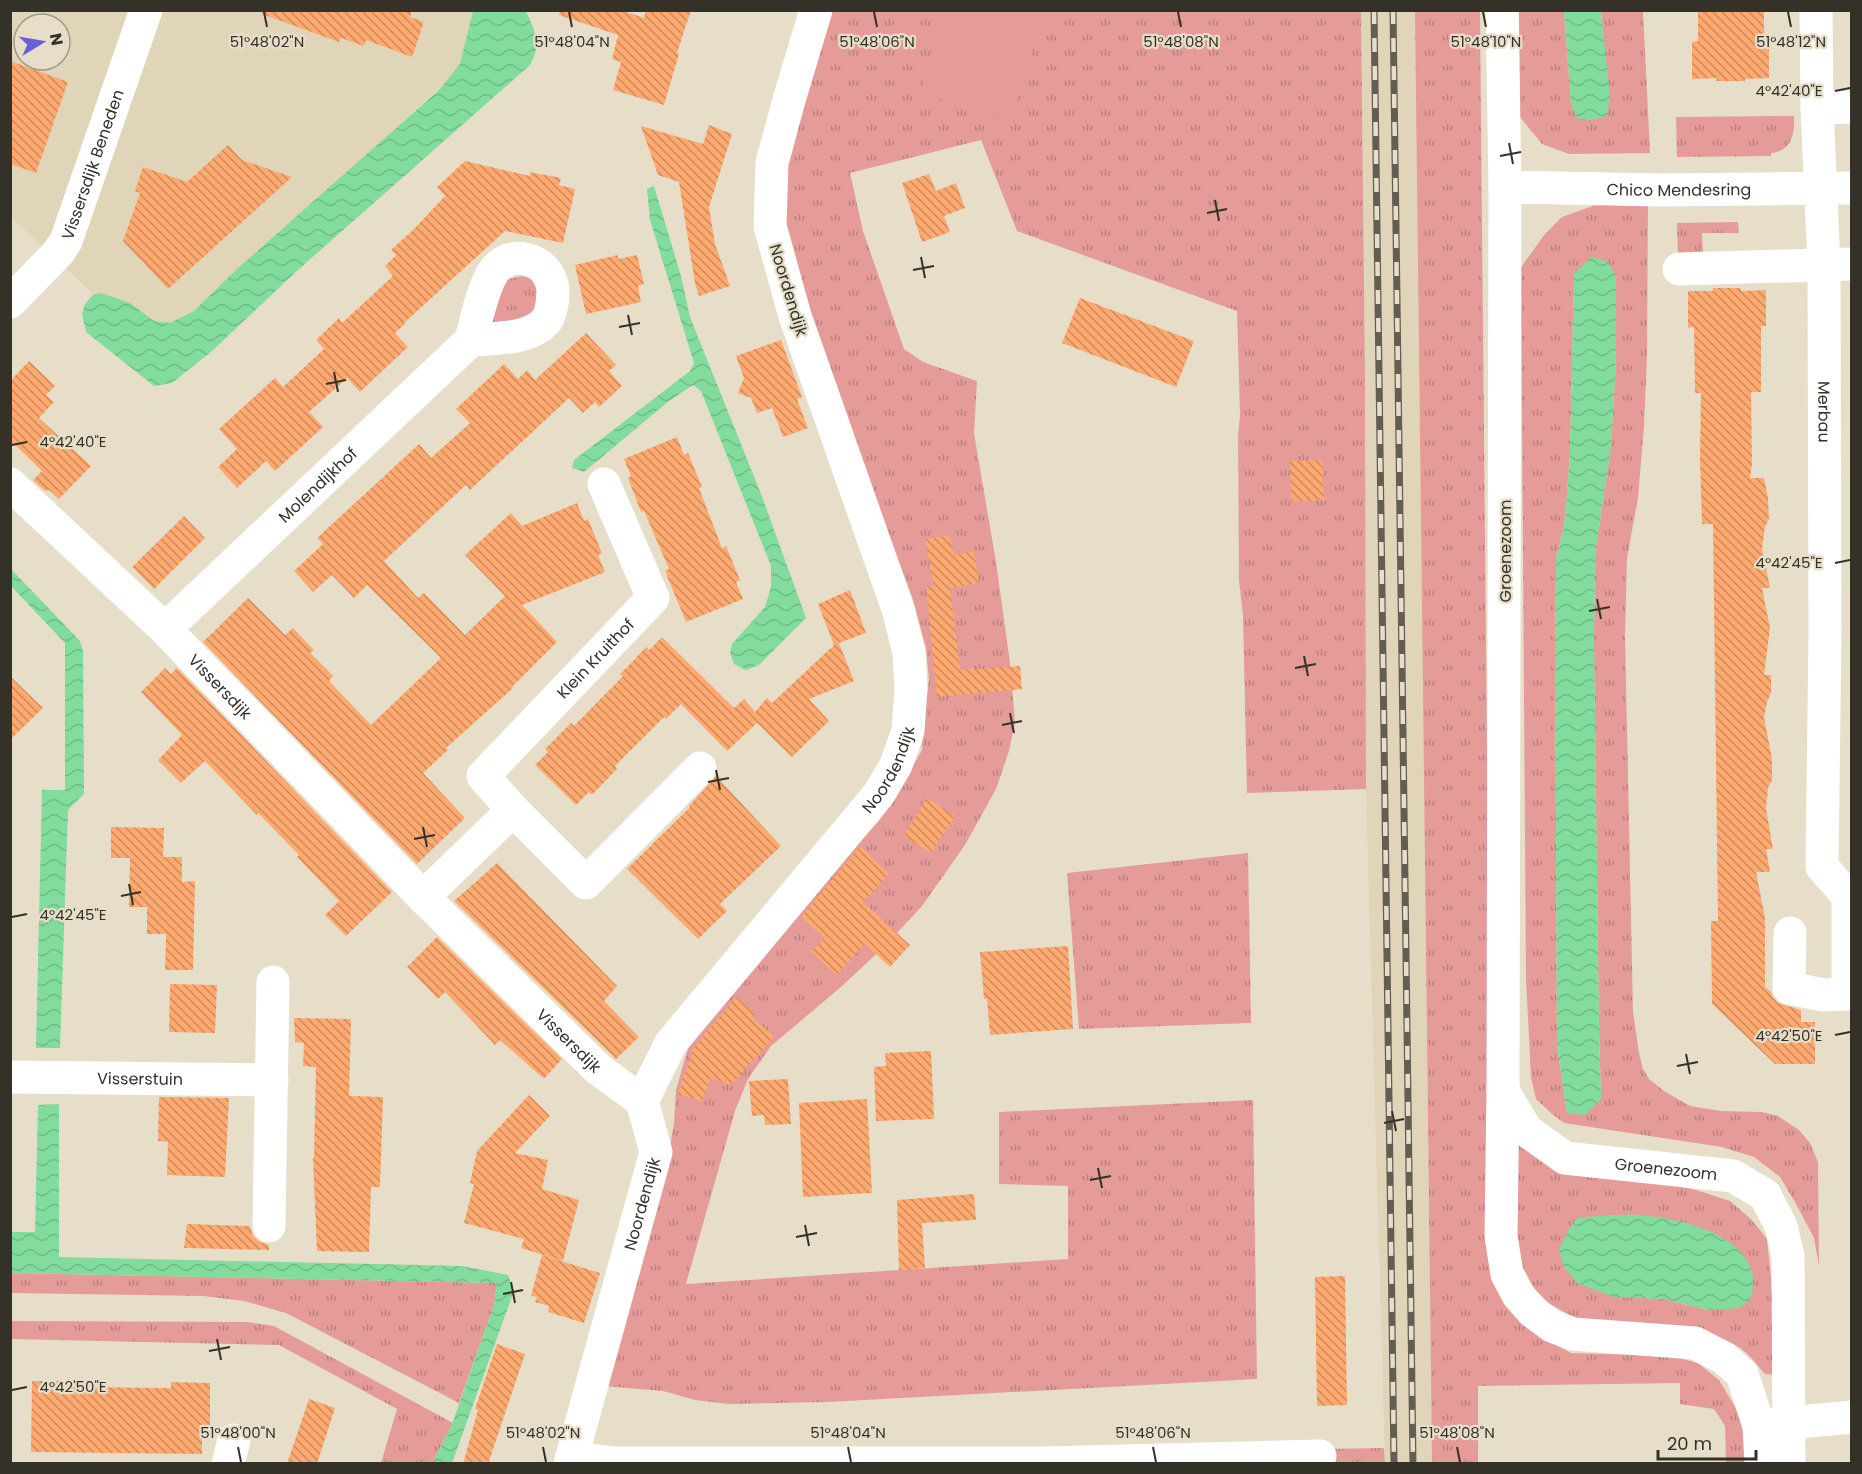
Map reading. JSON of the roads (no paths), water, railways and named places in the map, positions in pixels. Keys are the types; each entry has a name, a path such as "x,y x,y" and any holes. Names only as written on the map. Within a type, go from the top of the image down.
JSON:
{"street":[{"name":"Vissersdijk Beneden","path":"10,302 58,253 66,241 146,10"},
{"name":"Noordendijk","path":"571,1461 656,1152 642,1101 670,1043 879,794 896,765 908,731 911,689 909,652 899,612 795,316 770,226 772,163 816,10"},
{"name":"Groenezoom","path":"1502,10 1505,187 1501,1236 1506,1274 1518,1295 1533,1312 1552,1326 1573,1334 1695,1343 1724,1358 1742,1374 1774,1425"},
{"name":"Merbau","path":"1790,933 1789,988 1823,995 1848,994 1850,895 1822,867 1838,634 1838,264 1837,188 1817,108 1816,10"},
{"path":"1817,108 1851,107"},
{"name":"Chico Mendesring","path":"1505,187 1659,190 1837,188"},
{"path":"1679,269 1838,264"},
{"name":"Molendijkhof","path":"165,629 471,340"},
{"name":"Vissersdijk","path":"10,484 165,629 423,897 598,1070 642,1101"},
{"name":"Klein Kruithof","path":"513,810 483,776 653,598 604,484"},
{"path":"423,897 513,810 586,883 700,768"},
{"path":"269,1226 273,982"},
{"name":"Visserstuin","path":"10,1077 272,1080"},
{"name":"Groenezoom","path":"1503,1091 1527,1131 1565,1158 1733,1176 1765,1195 1781,1226 1788,1256 1774,1425"},
{"path":"1774,1425 1851,1417"},
{"path":"1761,1464 1774,1425"},
{"path":"1774,1425 1789,1464"},
{"path":"571,1461 614,1463 1020,1463 1320,1456"}],"water":[{"path":"473,11 526,11 536,38 536,50 530,65 299,269 212,351 172,383 154,386 86,332 82,314 85,304 93,295 101,293 130,303 154,321 170,323 194,311 237,269 439,90 460,64"},
{"path":"1564,11 1601,11 1610,96 1607,116 1590,120 1576,118 1571,104"},
{"path":"654,186 681,276 690,317 761,494 806,618 759,665 746,670 734,664 730,653 732,644 765,607 771,587 771,566 701,391 693,385 669,401 584,472 572,468 574,460 690,371 694,363 650,220 647,189"},
{"path":"1591,257 1607,261 1616,276 1616,359 1611,446 1595,554 1594,644 1601,1099 1585,1115 1567,1113 1557,1045 1555,641 1556,560 1565,520 1570,452 1574,274"},
{"path":"10,568 80,641 83,651 84,794 68,810 60,1048 36,1048 42,790 65,790 65,643 11,586"},
{"path":"59,1104 59,1257 462,1266 508,1275 514,1291 452,1463 432,1463 451,1427 494,1305 497,1283 11,1273 11,1232 35,1232 38,1105"},
{"path":"1638,1215 1680,1221 1716,1234 1744,1256 1751,1270 1753,1287 1750,1300 1739,1308 1708,1310 1664,1299 1614,1297 1577,1283 1564,1267 1559,1250 1570,1227 1578,1218"}],"railway":[{"path":"1374,10 1394,1464"},
{"path":"1393,10 1413,1464"}]}
